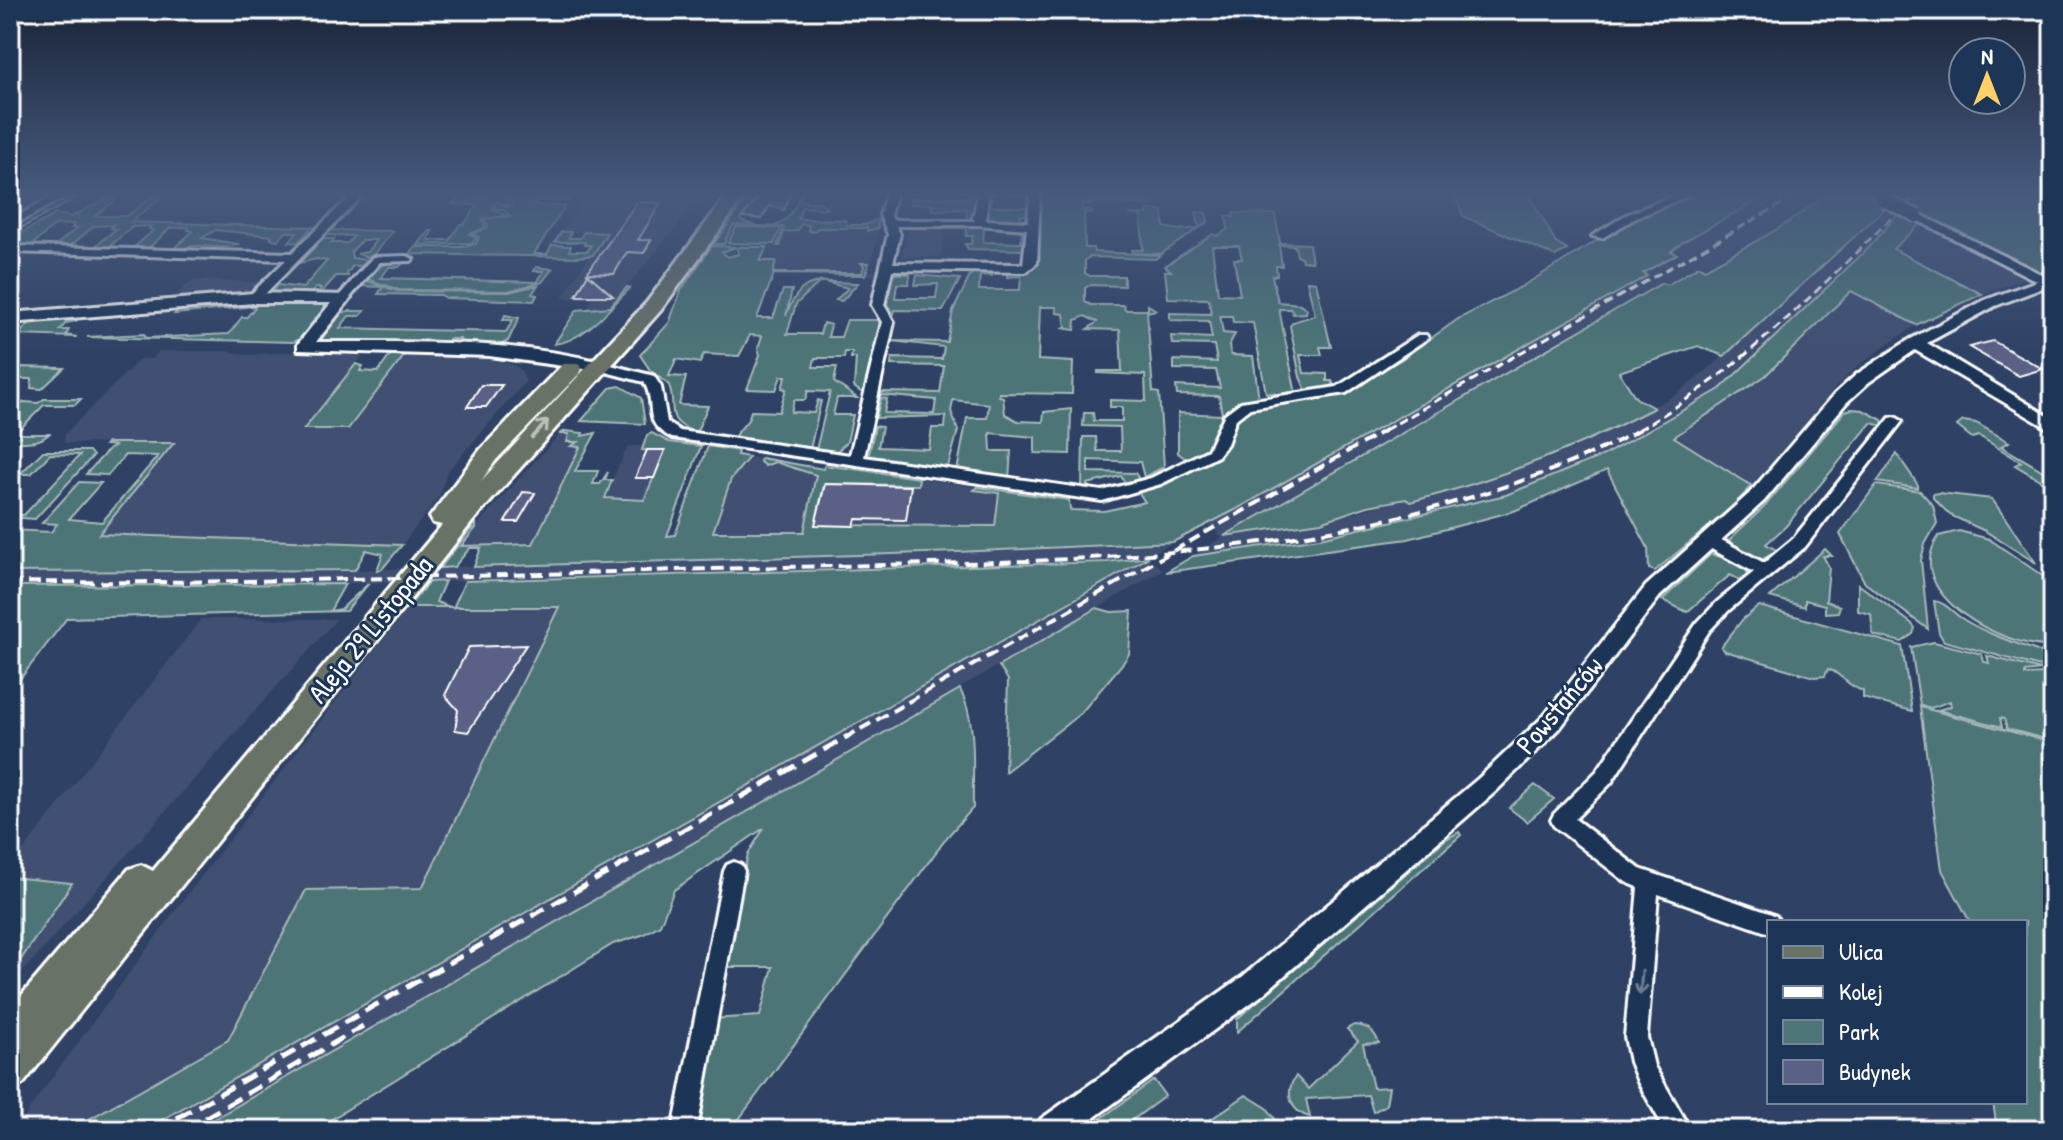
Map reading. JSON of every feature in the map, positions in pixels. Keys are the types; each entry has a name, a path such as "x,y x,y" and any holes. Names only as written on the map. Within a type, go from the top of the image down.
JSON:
{"main road":[{"name":"Aleja 29 Listopada","path":"10,1071 683,247"},
{"name":"Aleja 29 Listopada","path":"10,1037 404,566 488,455 654,306 698,247"}],"street":[{"path":"254,298 307,247"},
{"path":"856,462 888,322 878,305 891,247"},
{"path":"887,266 1026,268 1031,263 1032,247"},
{"path":"1980,247 2051,282"},
{"path":"10,249 297,257"},
{"path":"407,259 377,259 304,347 502,351 513,358 584,368 638,386 656,399 658,422 677,435 1102,496 1156,481 1213,453 1230,417 1246,405 1341,390 1422,338"},
{"name":"Powstańców","path":"1052,1130 1252,986 1487,785 1552,722 1645,599 1757,497 1841,398 1873,370 1915,343 1990,303 2051,282"},
{"path":"10,318 254,298 343,298"},
{"path":"1915,343 2053,426"},
{"path":"1767,922 1633,876 1561,820 1604,777 1703,627 1723,606 1799,543 1895,421"},
{"path":"1708,540 1765,571"},
{"path":"685,1130 734,871"},
{"path":"1649,882 1637,1054 1679,1130"}],"shaded area":[{"path":"598,247 660,247 610,307 588,307 592,298 562,298 588,258 577,257 578,254 593,255"},
{"path":"723,247 875,247 869,269 879,275 772,274 775,261 716,261"},
{"path":"904,247 942,247 940,257 901,257"},
{"path":"1676,247 1747,247 1722,262 1705,269 1698,266 1666,285 1662,283 1229,535 1321,522 1551,458 1583,444 1677,394 1724,356 1842,247 1868,247 1720,389 1603,456 1506,495 1418,517 1320,538 1193,556 1222,537 1207,524 1676,255 1670,252"},
{"path":"1968,247 2020,272 2026,278 1982,294 1893,249"},
{"path":"193,280 259,282 247,294 170,300"},
{"path":"1852,290 1916,325 1859,365 1835,388 1752,486 1673,437 1765,376"},
{"path":"159,351 230,351 246,355 283,352 364,354 305,428 348,429 404,356 485,358 512,364 521,370 526,381 447,472 439,497 402,545 98,534 173,444 64,443 65,434 140,359 152,359"},
{"path":"572,433 578,438 594,434 536,544 458,546 560,434"},
{"path":"645,437 669,442 629,538 584,541 628,446 641,446"},
{"path":"736,455 823,469 825,465 999,490 995,530 941,534 712,532"},
{"path":"1173,542 1146,557 1163,570 195,1130 144,1130 1145,559 465,581 157,587 10,586 10,572 355,570 957,552"},
{"path":"559,606 422,888 306,890 229,1040 70,1130 18,1130 32,1105 181,903 408,607"},
{"path":"201,619 337,619 10,986 10,976 72,883 10,877 10,868"}],"green space":[{"path":"314,247 355,247 351,252 352,258 369,260 342,293 339,293 362,266 353,266 348,276 336,276 321,293 318,293 321,288 316,288 311,293 270,293 278,285 303,288 327,261 317,259 299,263"},
{"path":"371,247 380,247 371,258 357,254 367,252"},
{"path":"416,247 538,247 534,254 547,254 551,247 588,251 590,247 598,247 593,255 577,257 409,254"},
{"path":"711,247 735,247 722,252 728,257 739,254 737,249 740,247 767,247 760,261 776,261 773,273 862,273 864,266 861,263 869,263 865,275 774,274 757,318 773,318 783,290 792,290 786,316 799,292 806,286 820,282 796,304 787,334 820,334 823,323 831,325 828,337 841,337 847,320 881,320 864,394 854,387 856,358 851,358 852,352 845,352 844,358 815,358 813,367 837,367 834,382 857,398 837,398 833,415 853,415 847,442 836,452 816,450 830,392 808,391 805,400 794,400 791,412 814,413 818,400 821,401 810,449 734,437 748,420 751,411 779,412 786,389 782,388 786,376 781,376 776,390 747,389 760,355 758,348 762,336 750,335 739,356 704,354 700,363 676,359 669,376 686,377 679,405 708,406 696,433 679,423 673,414 669,385 650,370 640,355 669,323 681,290"},
{"path":"1024,247 1024,250 968,249"},
{"path":"1036,247 1085,247 1093,248 1094,252 1161,255 1155,259 1090,257 1085,260 1085,273 1090,276 1124,276 1124,286 1090,285 1085,288 1085,302 1091,305 1124,305 1125,310 1148,310 1148,305 1156,310 1147,312 1153,392 1159,393 1164,467 1144,477 1140,462 1088,460 1088,472 1135,473 1139,479 1125,483 1121,476 1087,484 1090,491 1082,488 1083,437 1096,437 1097,451 1121,451 1120,427 1083,426 1084,413 1093,413 1094,421 1122,421 1122,407 1110,407 1110,400 1146,401 1145,375 1098,373 1122,371 1120,330 1088,329 1097,322 1085,316 1076,320 1075,330 1062,328 1066,327 1064,314 1057,313 1056,307 1040,307 1038,360 1073,362 1072,394 999,393 999,396 1003,397 1005,414 1018,421 1043,422 1044,412 1071,409 1070,454 1035,453 1035,437 990,433 991,451 1011,451 1009,479 957,471 967,418 987,418 989,404 953,400 951,411 958,431 947,470 868,459 875,426 882,427 878,447 929,449 932,428 945,428 946,416 876,418 881,398 887,399 884,413 934,414 936,400 881,395 882,392 940,393 944,366 891,365 892,358 942,359 944,347 892,341 947,342 953,311 972,272 992,272 992,276 980,275 979,290 1020,290 1021,276 1007,277 1007,271 1028,271 1035,265"},
{"path":"1143,247 1171,247 1161,254 1132,253 1132,250 1143,250"},
{"path":"1193,247 1212,247 1218,294 1240,295 1234,259 1242,259 1239,247 1279,247 1282,266 1276,266 1277,275 1272,276 1278,302 1300,304 1307,309 1306,313 1293,314 1291,309 1279,309 1296,394 1275,396 1274,393 1266,393 1253,323 1233,322 1232,316 1220,316 1223,333 1235,334 1229,345 1231,355 1253,356 1259,399 1232,408 1209,446 1196,457 1186,459 1178,453 1178,413 1222,415 1219,396 1177,395 1176,386 1220,388 1216,370 1174,369 1174,360 1217,362 1214,345 1172,344 1171,336 1212,338 1209,321 1170,320 1170,313 1211,314 1209,299 1168,298 1165,271 1171,271 1165,266"},
{"path":"1295,247 1310,247 1312,262 1302,261"},
{"path":"1535,247 1563,247 1567,250 1555,256"},
{"path":"1586,247 1676,247 1671,251 1677,254 1643,273 1647,276 1235,510 1173,542 474,567 481,548 470,548 454,567 440,568 476,523 476,528 461,546 533,544 580,447 571,446 578,442 567,442 569,434 559,434 566,431 583,433 582,436 596,433 575,471 598,471 593,484 600,484 608,472 605,480 612,480 605,498 644,500 665,451 642,450 647,435 652,433 669,442 701,446 667,536 675,535 708,446 738,451 737,455 749,457 731,479 713,532 804,532 816,475 775,462 765,466 760,462 761,458 823,469 825,465 919,478 918,485 824,484 815,525 995,526 999,493 974,490 978,487 1069,500 1070,510 1104,511 1145,502 1137,490 1165,482 1212,459 1235,418 1244,410 1260,405 1324,398 1348,390 1402,359 1458,319 1521,287"},
{"path":"1744,247 1843,247 1724,356 1698,346 1619,372 1636,398 1654,408 1595,437 1473,484 1410,502 1406,499 1368,506 1321,522 1224,536 1662,283 1667,285 1699,266 1705,269"},
{"path":"1868,247 1895,247 1893,249 1982,294 1916,325 1851,291 1765,376 1674,437 1752,486 1731,508 1655,571 1649,569 1648,548 1607,470 1514,511 1408,539 1166,572 1193,556 1320,538 1506,495 1604,455 1720,389"},
{"path":"1986,247 2053,247 2053,271 2048,274 2036,272"},
{"path":"403,263 399,267 389,267 381,278 537,282 544,271 534,271 536,267 552,269 542,282 508,291 399,290 368,279 381,266"},
{"path":"893,274 910,274 909,284 897,284 895,298 936,298 938,284 915,285 917,275 960,279 943,311 895,310 894,314 887,304"},
{"path":"367,281 397,291 509,292 538,285 532,294 537,295 534,301 378,294 383,287 363,286"},
{"path":"1307,281 1316,282 1331,347 1320,347 1322,355 1300,355 1304,373 1327,374 1327,381 1332,381 1335,387 1307,393 1300,377 1290,326 1293,322 1315,315"},
{"path":"824,282 858,283 842,301 836,300 848,288"},
{"path":"627,287 630,288 586,331 554,344 577,310 610,307"},
{"path":"270,300 316,302 326,307 305,338 293,342 87,337 229,334 242,317 247,317 256,306 175,314 181,309"},
{"path":"365,311 360,316 349,316 340,328 506,332 513,320 503,320 505,315 519,318 508,341 502,344 458,344 460,339 449,339 446,344 320,341 342,313"},
{"path":"79,317 60,330 69,330 66,335 77,337 18,335 32,321"},
{"path":"391,354 404,356 348,429 304,429 356,364 363,366 360,371 378,372"},
{"path":"15,367 64,368 42,389 31,388 32,379 21,379 10,384 10,371"},
{"path":"620,386 641,398 645,424 581,421 610,388"},
{"path":"44,399 81,399 75,405 44,405 15,434 49,434 36,441 10,442 10,414 24,402 38,403"},
{"path":"1863,410 1882,420 1883,426 1871,423 1786,526 1766,544 1778,551 1761,560 1736,550 1738,548 1729,540 1765,506 1845,411"},
{"path":"1963,421 1976,423 2009,442 2001,446 2053,477 2053,482 2043,482 2015,465 2021,462 1979,436 1972,438 1957,426"},
{"path":"174,443 99,534 402,545 382,569 377,570 383,554 366,550 355,570 10,572 10,530 51,532 57,524 42,523 79,482 101,483 69,519 102,522 158,456 125,455 108,475 86,474 109,449 116,446 105,445"},
{"path":"43,451 89,451 93,456 35,519 10,517 24,515 80,455 50,454 31,474 20,474"},
{"path":"1897,454 1918,485 1918,488 1877,482"},
{"path":"1876,485 1920,491 1933,505 1937,523 1925,544 1921,560 1928,629 1865,583 1840,534"},
{"path":"1933,494 1992,499 2036,563 1985,531 1950,515 1933,498"},
{"path":"1959,531 1989,539 2053,583 2053,646 2033,645 1985,628 1963,614 1945,597 1933,578 1930,558 1939,536"},
{"path":"1825,549 1832,556 1823,556 1829,567 1826,601 1840,606 1838,612 1825,613 1825,605 1805,600 1805,607 1770,597"},
{"path":"1711,554 1730,557 1744,565 1748,574 1742,581 1730,575 1687,612 1662,600"},
{"path":"1149,557 144,1130 70,1130 228,1040 306,890 422,888 559,607 453,607 465,581 1107,562"},
{"path":"445,581 436,602 450,607 408,607 429,582"},
{"path":"369,583 346,611 67,618 10,692 10,586 345,584 330,611 341,609"},
{"path":"1858,584 1911,623 1915,628 1913,634 1902,642 1873,635 1871,614 1858,611"},
{"path":"1934,601 1980,629 2040,652 2045,664 2040,667 1944,641 1939,633"},
{"path":"1759,606 1902,646 1912,711 1863,698 1863,691 1828,669 1825,676 1814,677 1725,651 1721,647 1743,619"},
{"path":"1097,608 1111,612 1132,611 1129,654 1081,713 1005,772 1008,680 999,666"},
{"path":"1934,642 1982,654 1984,662 1989,663 1987,656 2041,670 2025,672 2025,675 2046,674 2053,692 2053,741 2007,729 2004,719 2000,718 2002,727 1938,710 1951,706 1950,701 1931,708 1920,705 1911,647"},
{"path":"960,689 972,732 973,808 948,836 731,1130 691,1130 711,1019 760,1016 773,967 721,967 748,854 764,828 674,890 660,925 642,935 613,944 314,1130 195,1130"},
{"path":"1920,707 2053,743 2053,1130 1997,1130 1993,1104 2027,1104 2027,920 1969,920 1942,870"},
{"path":"1535,785 1554,799 1527,822 1509,808"},
{"path":"1459,832 1461,835 1237,1032 1237,1019 1446,839"},
{"path":"10,877 72,883 10,976"},
{"path":"1354,1025 1370,1030 1379,1043 1363,1044 1373,1088 1389,1087 1386,1105 1373,1112 1368,1095 1306,1099 1310,1117 1298,1111 1291,1101 1292,1082 1296,1076 1308,1089 1358,1041 1347,1029"},
{"path":"1154,1080 1165,1096 1119,1130 1085,1130"},
{"path":"1246,1095 1267,1108 1283,1130 1213,1130 1207,1122"}],"building":[{"path":"605,247 647,247 644,253 627,252 614,274 587,273"},
{"path":"588,274 613,296 576,296"},
{"path":"1993,341 2043,369 2019,376 1969,347"},
{"path":"481,385 502,385 486,407 467,407"},
{"path":"647,450 665,450 654,478 635,478"},
{"path":"825,484 911,486 906,520 856,519 854,526 815,525"},
{"path":"523,492 535,493 518,522 505,522"},
{"path":"526,645 468,732 455,730 458,710 445,695 469,647"}],"railway":[{"path":"1385,430 1706,247"},
{"path":"1638,430 1677,406 1750,351 1862,247"},
{"path":"1172,551 1389,428"},
{"path":"1172,551 1289,538 1378,521 1465,499 1556,468 1642,428"},
{"path":"10,582 287,580 929,564 1172,551"},
{"path":"845,738 1172,551"},
{"path":"156,1130 848,736"},
{"path":"184,1130 363,1026"}]}
